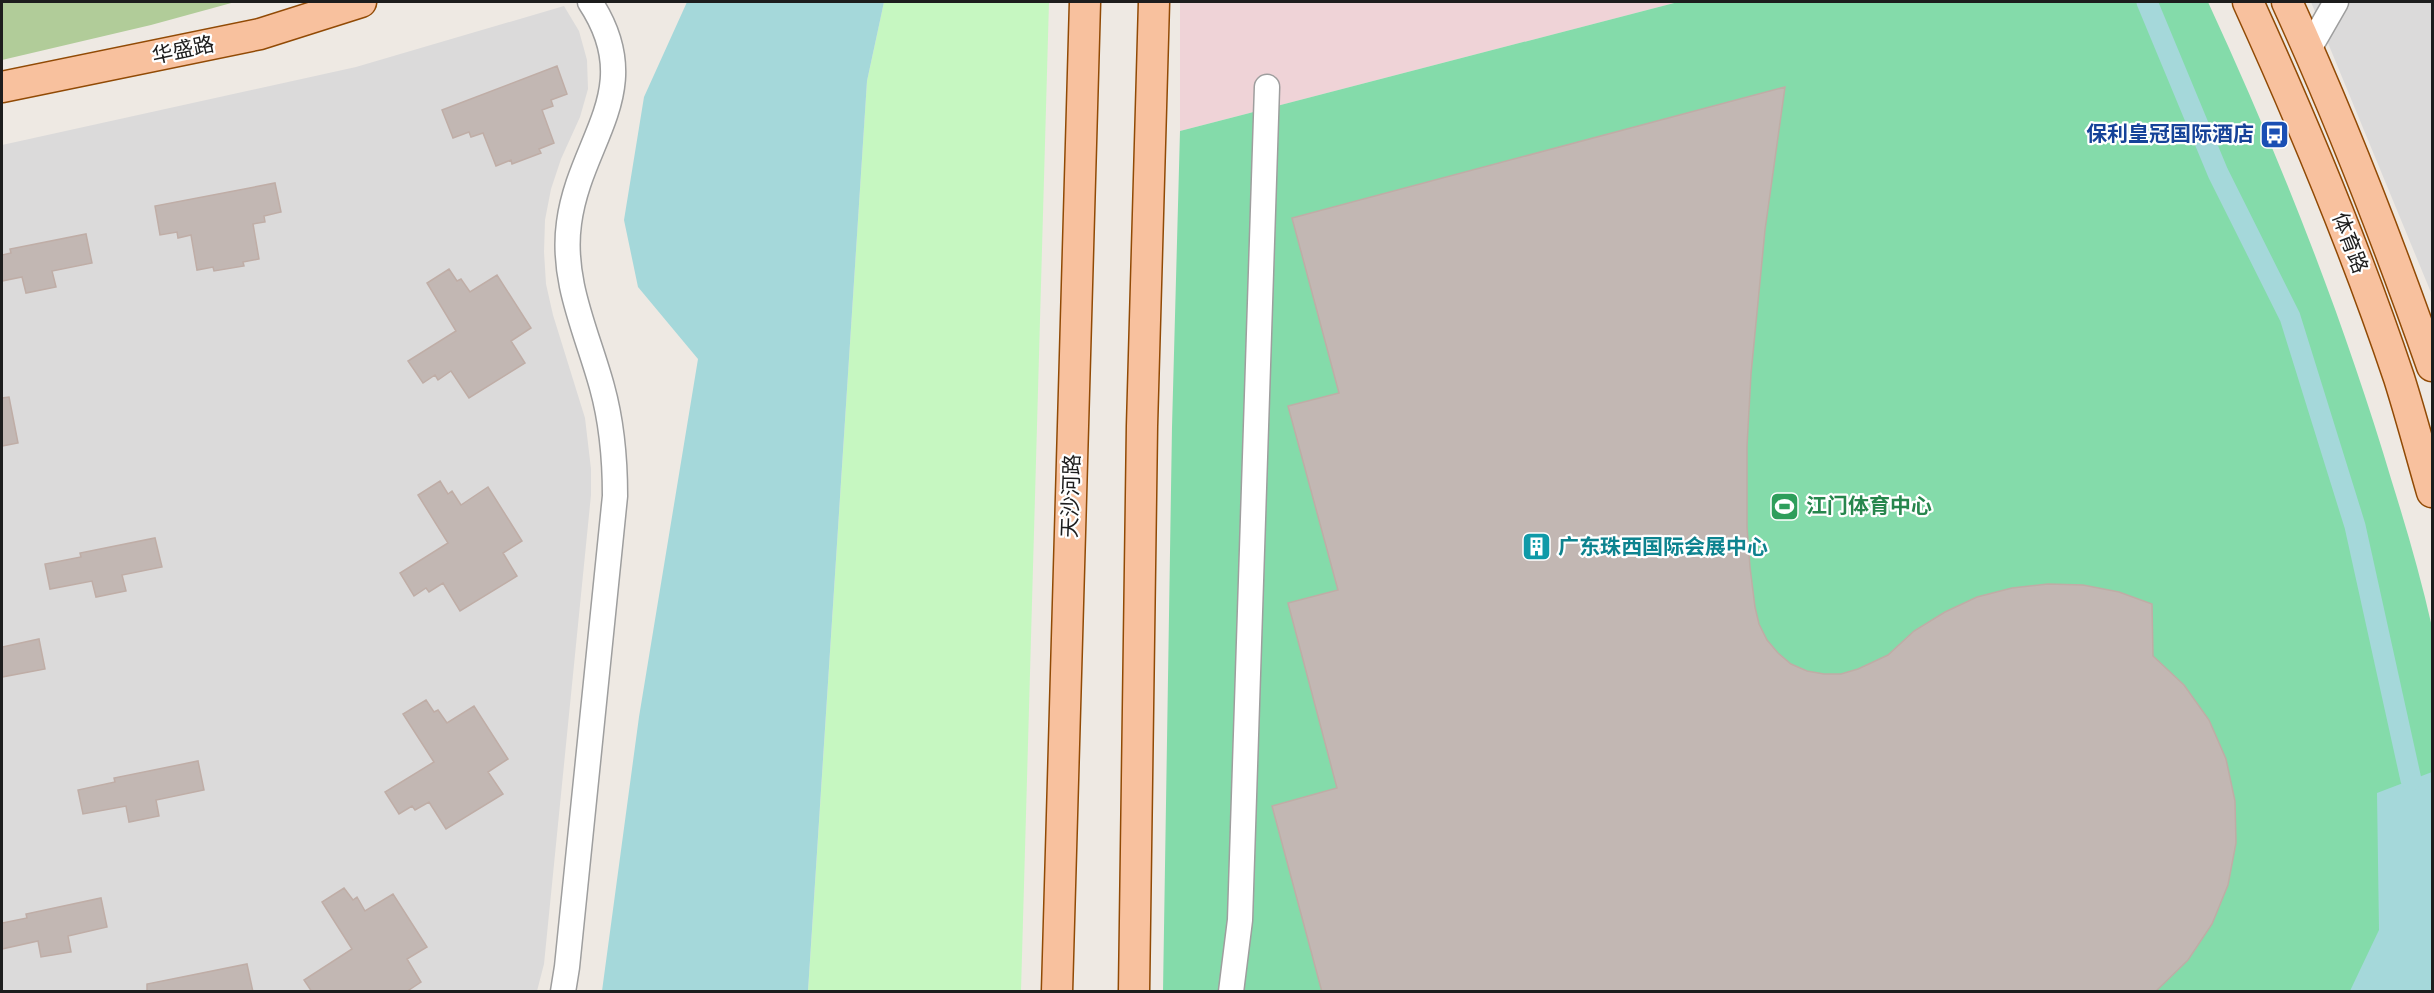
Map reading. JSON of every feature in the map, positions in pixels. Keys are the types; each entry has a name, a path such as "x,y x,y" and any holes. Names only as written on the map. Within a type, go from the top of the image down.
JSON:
{"main road":[{"name":"华盛路","path":"2,87 260,34 361,2"},
{"name":"天沙河路","path":"1057,992 1085,2"},
{"path":"1134,992 1141,438 1154,2"},
{"name":"体育路","path":"2248,2 2290,95 2348,236 2399,379 2433,492"},
{"name":"体育路","path":"2287,2 2382,223 2433,366"}],"street":[{"path":"562,992 567,967 615,496 614,450 609,413 576,309 570,281 568,252 569,223 574,195 603,126 612,93 613,76 609,42 590,2"},
{"path":"2309,49 2336,2"},
{"path":"1231,992 1240,920 1268,87"}],"shaded area":[{"path":"1180,2 1678,2 1180,131"},
{"path":"2311,2 2432,2 2432,295"},
{"path":"564,6 579,31 587,60 588,89 580,117 561,159 551,189 545,220 544,252 546,284 553,315 585,418 591,469 591,495 544,964 537,991 2,991 2,145 356,67"}],"green space":[{"path":"2,2 235,2 151,25 2,60"},
{"path":"884,2 1049,2 1021,991 808,992 867,81"},
{"name":"江门体育中心","path":"1678,2 2208,2 2285,179 2353,359 2398,500 2432,627 2432,991 1163,992 1172,427 1180,131"}],"water":[{"path":"687,2 884,2 867,81 808,991 602,991 639,717 698,359 638,287 624,220 644,97"},
{"path":"2432,772 2432,991 2350,991 2379,930 2377,793"}],"building":[{"path":"557,66 567,94 551,100 553,106 542,110 554,143 539,149 541,153 512,164 511,160 496,166 483,133 471,137 469,132 453,138 442,110"},
{"name":"广东珠西国际会展中心","path":"1785,87 1765,230 1751,374 1747,446 1747,527 1750,567 1755,607 1759,624 1767,640 1791,664 1807,671 1841,674 1888,655 1914,631 1945,612 1977,597 2012,588 2048,584 2083,585 2119,592 2152,604 2153,656 2184,685 2209,720 2226,759 2235,801 2236,843 2228,885 2212,924 2188,960 2155,992 1322,992 1272,806 1337,788 1288,603 1338,590 1288,406 1339,393 1292,218"},
{"path":"275,183 281,212 264,216 265,222 253,224 259,259 243,262 244,266 214,271 213,267 197,270 191,235 178,238 177,232 160,235 155,206"},
{"path":"86,234 92,263 52,271 56,287 26,293 22,277 2,281 2,255 11,253 10,249"},
{"path":"449,269 457,281 461,279 470,292 497,275 531,328 511,341 525,363 469,398 451,371 438,380 435,375 423,383 408,361 456,331 427,283"},
{"path":"9,397 18,443 2,446 2,398"},
{"path":"440,481 448,494 452,491 461,505 488,487 522,541 503,553 517,576 460,611 443,583 429,592 426,588 414,596 400,573 448,543 418,495"},
{"path":"155,538 162,567 122,575 126,591 96,597 92,581 50,589 45,564 81,557 80,553"},
{"path":"39,639 45,669 2,677 2,647"},
{"path":"426,700 434,712 438,710 447,723 474,706 508,759 488,772 503,794 446,829 429,802 415,810 412,806 399,814 385,792 434,762 403,714"},
{"path":"198,761 204,790 156,800 159,816 129,822 126,806 83,814 78,790 115,782 114,778"},
{"path":"344,888 353,900 357,897 365,911 393,894 427,947 407,959 421,982 406,992 312,992 304,980 352,949 322,902"},
{"path":"101,898 107,927 68,936 71,952 41,957 38,941 2,949 2,923 27,918 26,914"},
{"path":"247,964 253,992 147,992 147,984"}],"waterway":[{"path":"2147,2 2218,173 2290,317 2355,526 2411,780"}],"place":[{"name":"保利皇冠国际酒店","path":"2275,134"},
{"name":"江门体育中心","path":"1785,506"},
{"name":"广东珠西国际会展中心","path":"1537,547"}]}
